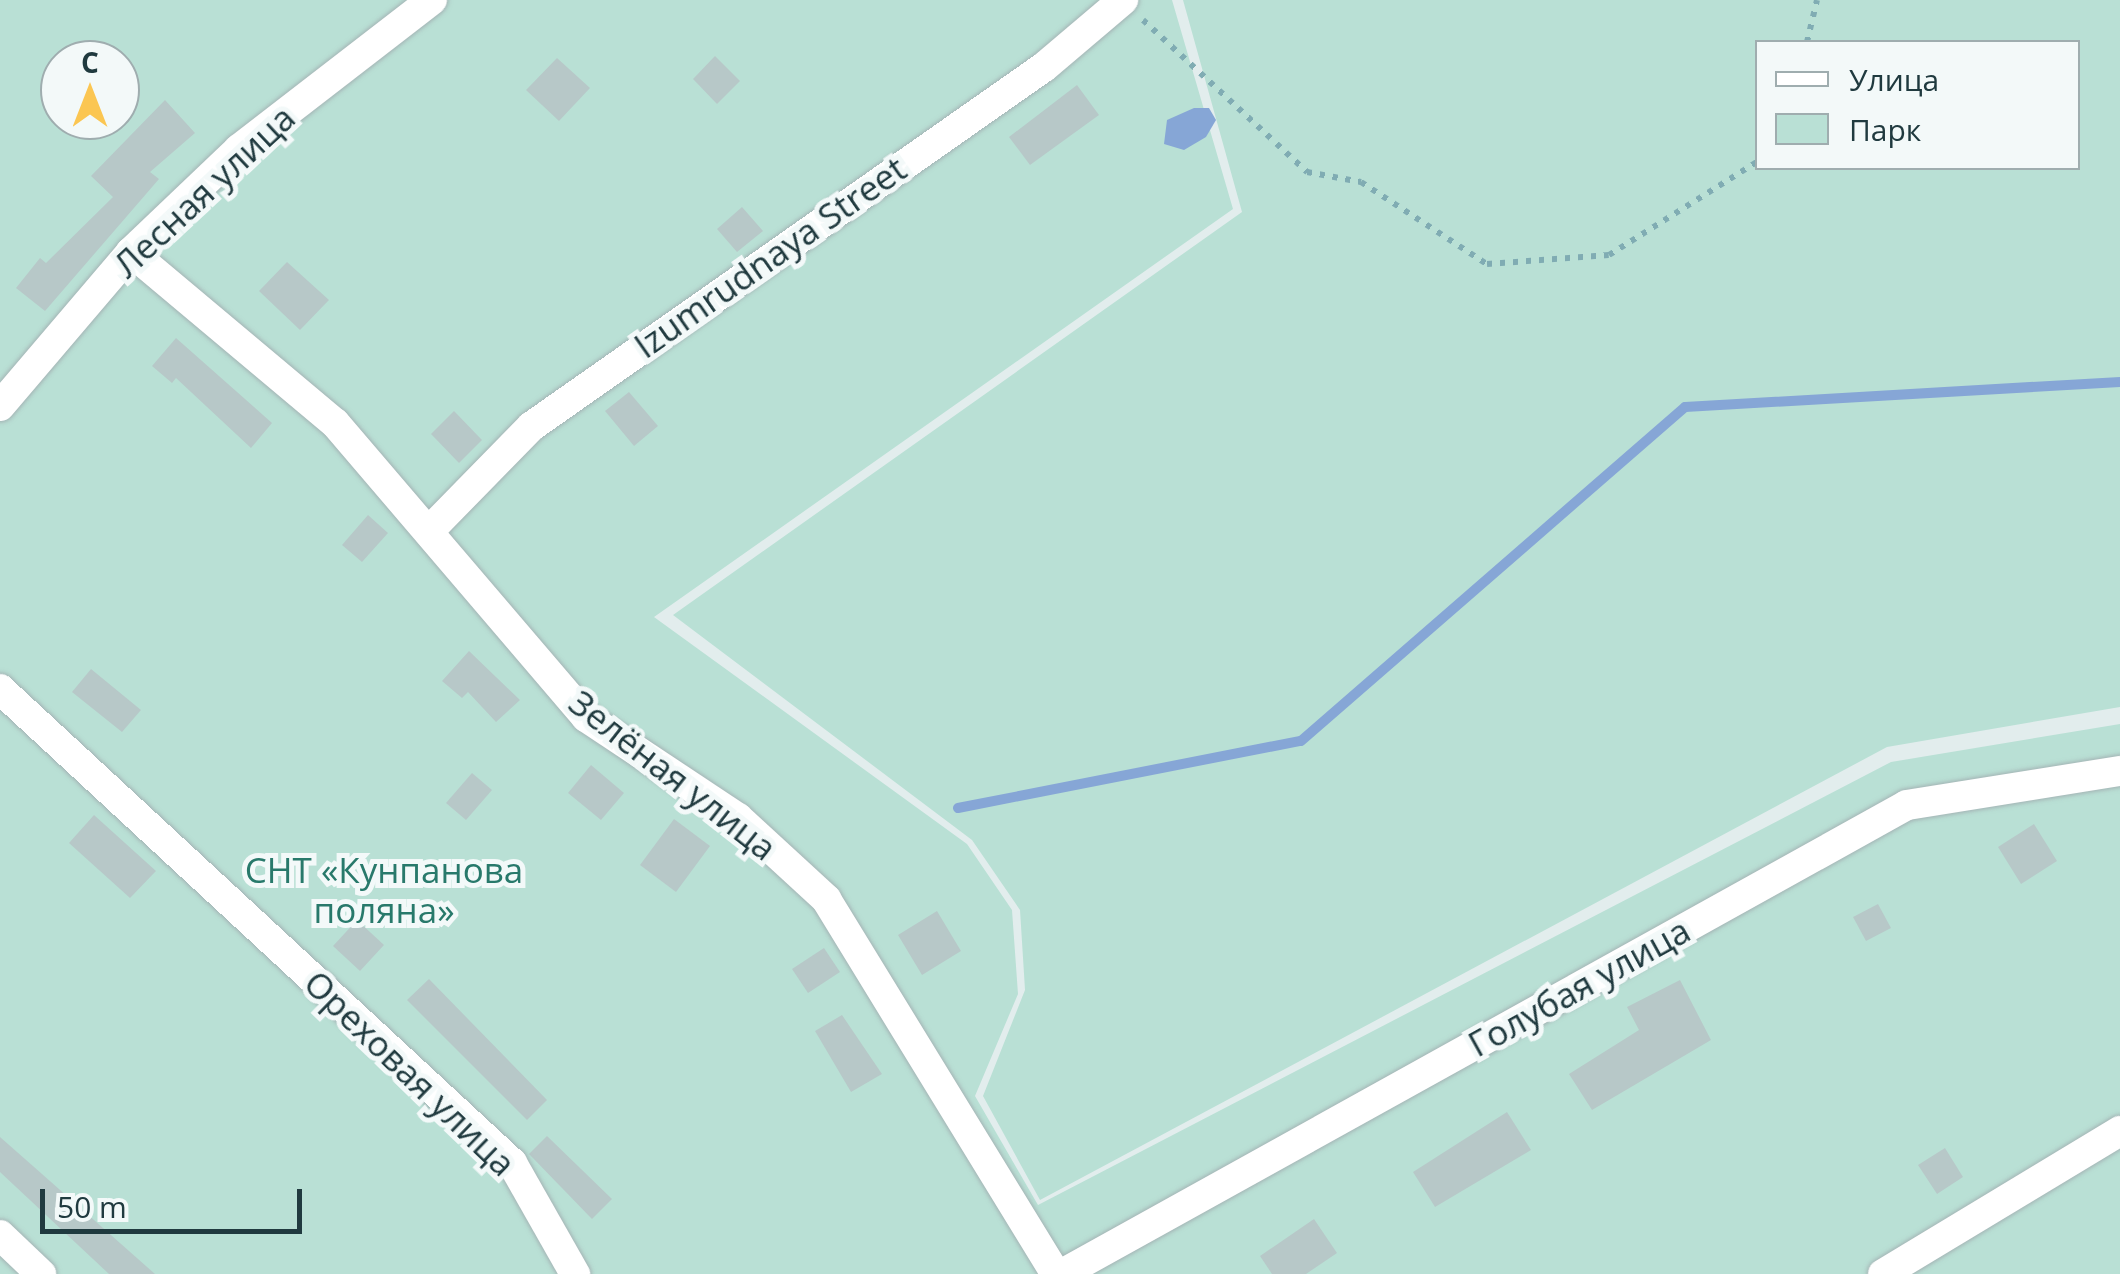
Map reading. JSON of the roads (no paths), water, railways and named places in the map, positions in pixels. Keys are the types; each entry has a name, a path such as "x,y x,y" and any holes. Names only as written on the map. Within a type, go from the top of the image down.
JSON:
{"street":[{"name":"Лесная улица","path":"0,406 131,252 239,149 432,0"},
{"name":"Izumrudnaya Street","path":"431,529 532,426 1044,67 1123,1"},
{"name":"Зелёная улица","path":"131,252 335,423 431,529 491,611 586,717 738,818 826,899 1059,1274"},
{"name":"Ореховая улица","path":"0,689 512,1163 574,1274"},
{"name":"Голубая улица","path":"1059,1274 1907,806 2120,771"},
{"path":"1883,1274 2120,1131"},
{"path":"0,1234 42,1274"}],"water":[{"path":"1194,108 1209,108 1216,120 1206,137 1184,150 1164,144 1167,120"}],"waterway":[{"path":"958,808 1301,741 1685,407 2120,382"}],"park label":[{"name":"СНТ «Кунпанова поляна»","path":"384,890"}]}
